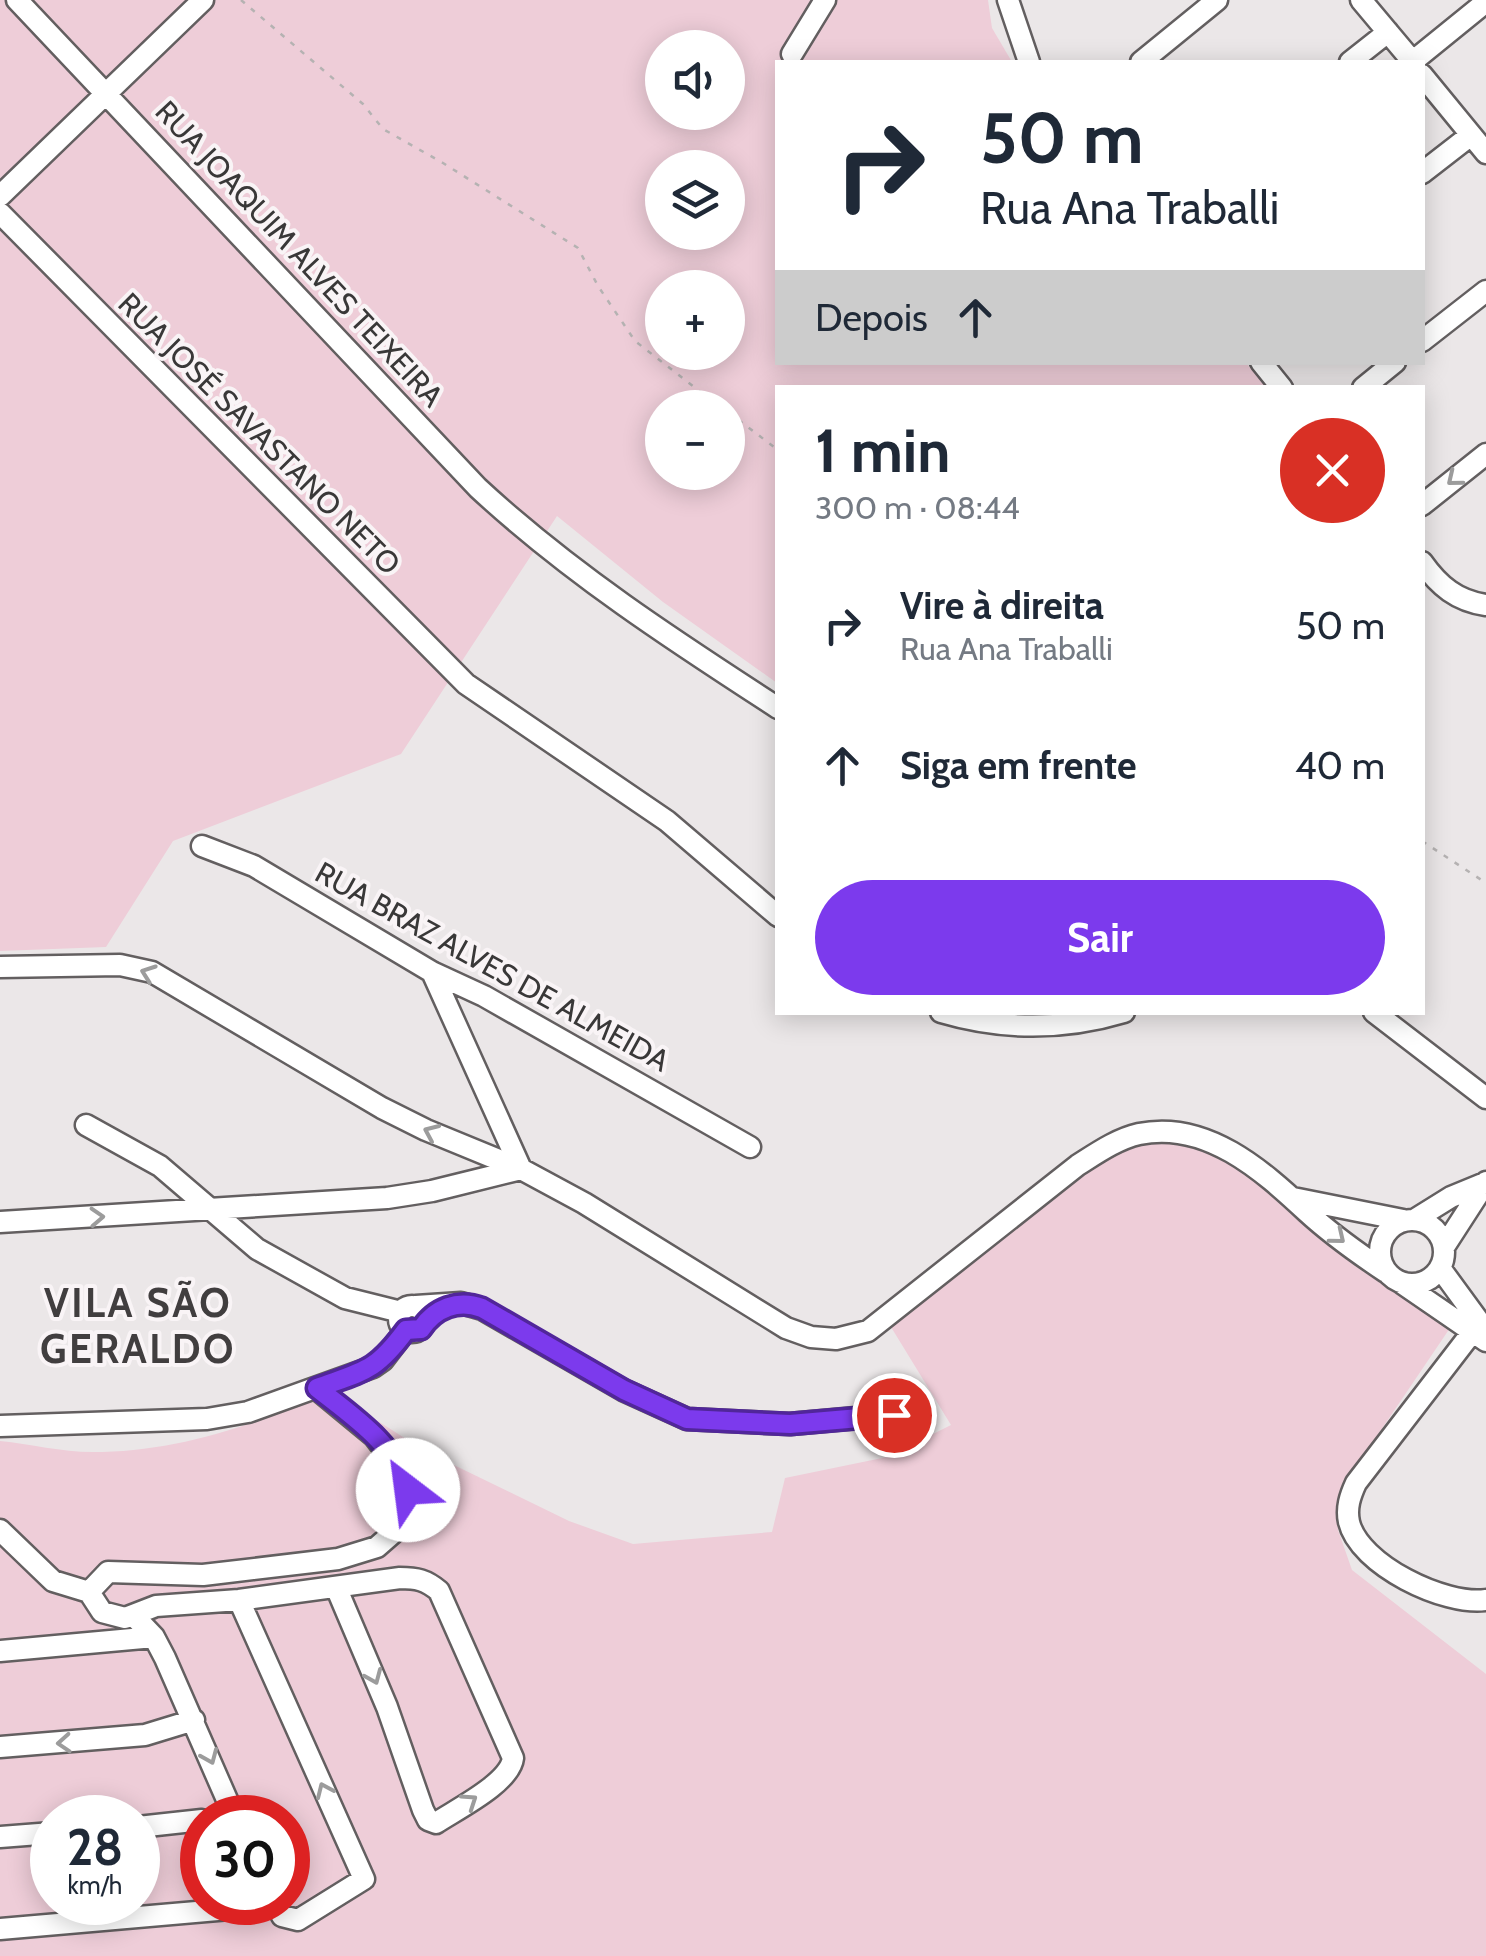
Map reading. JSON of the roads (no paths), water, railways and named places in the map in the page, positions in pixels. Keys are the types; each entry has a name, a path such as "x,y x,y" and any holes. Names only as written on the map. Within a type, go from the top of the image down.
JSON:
{"street":[{"name":"RUA JOAQUIM ALVES TEIXEIRA","path":"17,0 478,488 542,544 651,626 775,706"},
{"path":"0,196 203,0"},
{"path":"792,54 825,0"},
{"path":"1143,60 1217,0"},
{"path":"1361,0 1410,60"},
{"path":"1009,1 1028,60"},
{"path":"1414,60 1486,2"},
{"path":"1353,60 1388,32"},
{"path":"1425,79 1486,153"},
{"path":"1425,171 1471,135"},
{"name":"RUA JOSÉ SAVASTANO NETO","path":"0,213 380,600 479,694 667,821 775,913"},
{"path":"1425,338 1486,290"},
{"path":"1264,365 1280,385"},
{"path":"1367,385 1391,365"},
{"path":"1425,503 1486,454"},
{"path":"1425,566 1440,585 1460,599 1486,605"},
{"name":"RUA BRAZ ALVES DE ALMEIDA","path":"202,846 254,866 432,972 484,996 750,1146"},
{"path":"0,966 120,964 152,972 382,1108 521,1168 657,1246 752,1309 812,1337 836,1339 868,1331 1078,1165 1107,1147 1136,1134 1186,1133 1236,1155 1395,1278 1481,1332"},
{"path":"432,972 521,1168"},
{"path":"954,1015 994,1024 1037,1026 1074,1025 1112,1015"},
{"path":"1378,1015 1486,1098"},
{"path":"86,1125 160,1166 257,1249 319,1286 412,1318 453,1304 482,1308 624,1390 687,1419 790,1424 922,1412"},
{"path":"0,1222 387,1198 432,1191 521,1168"},
{"path":"1485,1182 1424,1282 1395,1278 1381,1263 1381,1242 1386,1232 1485,1182"},
{"path":"1294,1198 1434,1228 1442,1258 1481,1332"},
{"path":"0,1426 207,1420 248,1412 383,1360 412,1318"},
{"path":"1481,1332 1356,1484 1348,1501 1348,1518 1363,1550 1377,1562 1422,1587 1468,1600 1486,1600"},
{"path":"89,1592 108,1572 204,1575 338,1560 377,1547 393,1533 408,1502 404,1476 374,1436 317,1388"},
{"path":"0,1530 53,1581 89,1592"},
{"path":"89,1592 92,1602 109,1616 125,1618 156,1606 239,1600 336,1587 410,1578 425,1580 439,1591 511,1750 512,1766 504,1778 436,1823 428,1820 423,1810 387,1707 336,1587"},
{"path":"239,1600 364,1879 310,1913"},
{"path":"133,1615 154,1637 226,1795"},
{"path":"0,1651 154,1637"},
{"path":"0,1747 145,1736 194,1720"},
{"path":"0,1837 30,1835"},
{"path":"0,1929 180,1913"}],"district":[{"name":"VILA SÃO GERALDO","path":"138,1326"}]}
